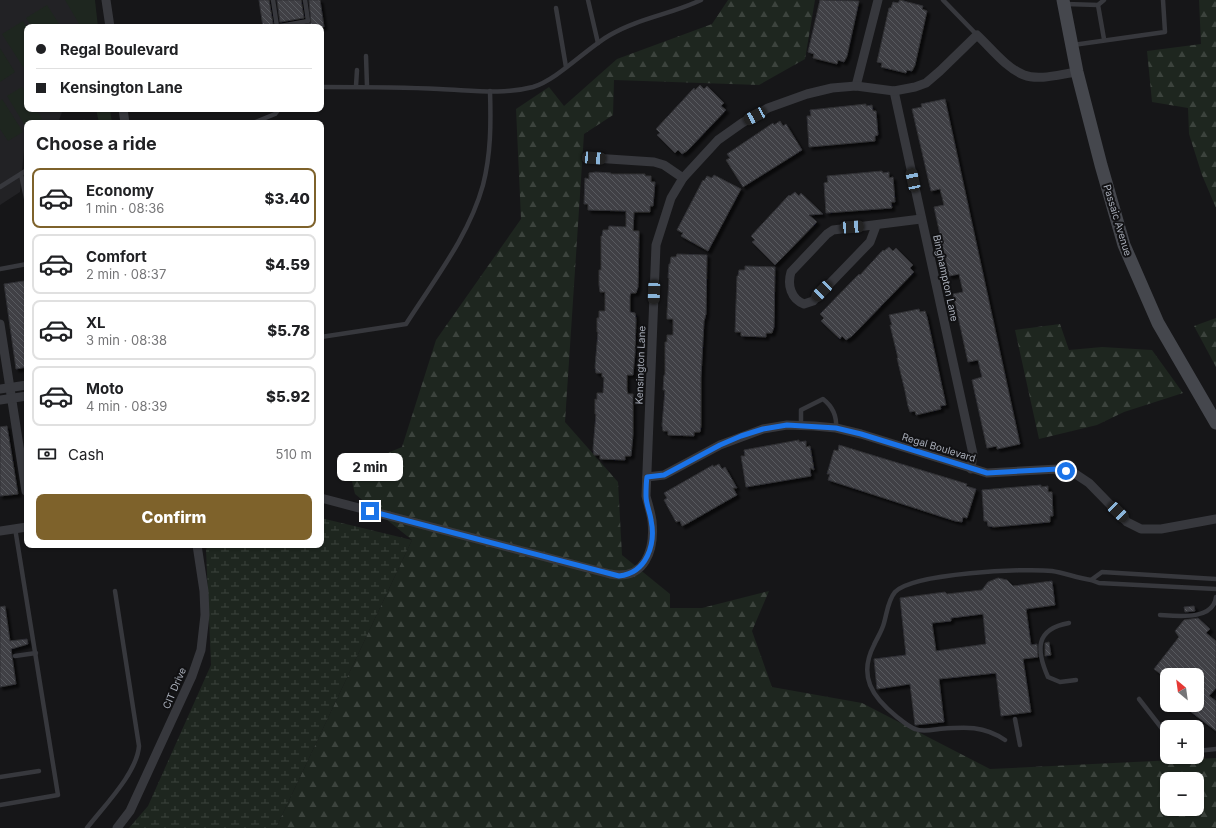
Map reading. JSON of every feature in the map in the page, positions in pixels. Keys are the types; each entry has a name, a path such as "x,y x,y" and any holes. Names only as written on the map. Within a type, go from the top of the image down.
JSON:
{"main road":[{"name":"Passaic Avenue","path":"1063,2 1077,72 1101,165 1124,245 1158,323 1216,423"}],"street":[{"path":"106,0 110,24"},
{"path":"856,86 878,0"},
{"path":"977,35 1010,66 1025,75 1039,77 1077,72"},
{"name":"Kensington Lane","path":"324,499 619,576 627,575 640,568 648,557 651,545 652,522 646,496 656,245 671,198 683,178 718,140 742,122 768,108 807,94 832,88 856,86 894,91 926,83 977,35"},
{"name":"Binghampton Lane","path":"894,91 973,454 971,469"},
{"path":"594,158 654,162 664,165 683,178"},
{"path":"876,226 870,242 813,301 804,304 798,302 790,289 789,280 791,272 827,234 840,228 876,226 921,219"},
{"path":"0,324 24,479"},
{"path":"0,389 24,386"},
{"path":"0,400 24,397"},
{"name":"Regal Boulevard","path":"647,477 664,475 720,445 763,429 787,425 836,428 861,434 987,473 1058,469 1074,473 1089,483 1127,522 1141,529 1161,529 1216,519"},
{"path":"0,531 24,527"},
{"name":"CIT Drive","path":"117,828 130,811 192,676 201,650 205,615 204,591 197,548"}],"lane":[{"path":"273,0 276,24"},
{"path":"290,24 308,20 305,0"},
{"path":"588,0 598,43"},
{"path":"324,87 367,86 490,91 533,87 547,82 598,43 631,23 687,7 701,0"},
{"path":"943,0 977,35"},
{"path":"1063,2 1098,5 1104,0"},
{"path":"1072,45 1104,39 1165,32 1163,0"},
{"path":"1098,5 1104,39"},
{"path":"556,8 566,67"},
{"path":"366,56 367,86"},
{"path":"356,86 357,70"},
{"path":"324,337 406,324 454,250 468,223 482,185 490,143 490,91"},
{"path":"260,120 276,112"},
{"path":"0,187 24,172"},
{"path":"21,174 24,188"},
{"path":"0,269 24,265"},
{"path":"801,426 801,410 823,399 829,404 837,419 836,428"},
{"path":"0,805 58,795 15,528"},
{"path":"1006,740 982,728 960,727 923,730 914,729 896,716 873,694 869,684 866,666 871,651 884,624 887,610 894,593 903,586 928,580 1011,570 1054,572 1075,578 1107,584 1216,589"},
{"path":"1091,580 1102,572 1216,578"},
{"path":"87,828 123,782 138,755 140,746 115,591"},
{"path":"1160,616 1186,616 1200,614 1209,608 1216,597"},
{"path":"1069,623 1056,625 1044,634 1040,643 1040,656 1048,677 1060,682 1076,680"},
{"path":"15,656 36,652"},
{"path":"1138,699 1160,726"},
{"path":"1015,719 1020,745"},
{"path":"1204,750 1216,749"},
{"path":"0,777 39,771"}],"shaded area":[{"path":"0,0 84,0 86,24 24,24 24,112 62,112 59,120 24,120 24,151 20,192 0,205"}],"green space":[{"path":"65,0 95,0 98,24 79,24"},
{"path":"728,0 815,0 805,59 759,85 614,80 613,115 584,134 565,422 618,482 622,555 670,594 670,608 702,608 769,591 752,631 772,687 862,703 990,769 1160,761 1160,764 1204,764 1204,759 1216,758 1216,828 276,828 412,540 355,494 349,469 402,447 436,340 521,219 516,109 549,87 564,106 617,59 712,24"},
{"path":"1199,0 1216,0 1216,208 1202,175 1189,134 1188,108 1152,102 1147,51 1201,44"},
{"path":"47,5 59,24 30,24 26,18"},
{"path":"23,21 25,24 24,66 23,67 2,34"},
{"path":"0,48 15,72 0,82"},
{"path":"22,87 24,90 24,112 38,112 42,119 24,120 24,124 7,96"},
{"path":"2,99 23,132 8,141 0,129 0,101"},
{"path":"97,112 110,112 112,120 98,120"},
{"path":"1216,318 1216,367 1194,326"},
{"path":"1060,324 1069,350 1102,347 1152,350 1183,393 1124,412 1097,425 1039,439 1015,330"},
{"path":"324,519 412,540 276,828 129,828 148,806 211,665 207,548 324,548"}],"building":[{"path":"259,0 269,0 273,24 263,24"},
{"path":"277,0 301,0 304,18 280,22"},
{"path":"309,0 320,0 324,24 307,24 311,23"},
{"path":"820,0 859,1 847,56 844,62 838,60 837,64 813,58 814,54 808,52"},
{"path":"900,0 923,6 922,9 927,11 915,65 912,71 907,70 906,73 881,67 882,63 877,62 889,8 891,8 893,2 898,3"},
{"path":"700,85 704,89 707,86 724,103 721,106 726,110 687,151 682,154 678,150 675,153 657,135 660,133 656,129 694,88 695,90"},
{"path":"945,99 1020,444 997,449 997,446 987,448 972,380 982,377 978,360 968,362 953,294 963,292 959,274 949,276 934,207 944,205 940,189 931,191 912,109 922,107 921,104"},
{"path":"866,104 866,106 872,105 873,111 876,111 878,135 875,136 875,141 809,147 807,116 811,116 810,110"},
{"path":"780,121 783,126 786,124 802,150 743,187 726,160 730,158 727,154 773,123 774,125"},
{"path":"882,171 883,173 889,172 889,178 893,177 895,202 891,202 892,208 826,213 824,183 828,182 827,176"},
{"path":"596,172 611,174 645,174 645,176 651,176 651,182 655,182 653,206 650,206 650,212 634,212 633,231 639,231 638,287 636,293 631,293 630,296 630,312 635,313 636,319 635,353 633,375 627,375 628,394 633,394 633,434 631,456 625,456 625,460 600,459 600,455 594,455 593,449 596,414 595,399 597,400 597,393 603,393 604,377 602,377 602,373 596,373 595,367 598,332 597,318 599,318 599,311 605,311 605,292 600,292 599,285 599,270 601,270 601,236 603,230 608,230 609,226 626,227 626,211 588,210 588,204 584,204 585,178 589,179 589,173"},
{"path":"714,175 741,189 708,251 681,236 683,233 677,230 703,180 704,181 707,176 712,178"},
{"path":"795,192 799,196 801,193 823,214 809,215 817,222 775,265 752,242 755,240 751,236 789,195 790,196"},
{"path":"889,247 893,251 896,248 913,265 910,268 914,272 852,336 846,340 842,336 840,339 821,321 824,318 820,314 883,250 884,251"},
{"path":"677,254 707,255 706,314 704,321 701,377 701,426 700,432 694,432 694,436 668,435 668,431 663,431 662,425 665,390 663,390 665,375 665,342 667,342 667,335 673,335 673,319 667,319 669,264 671,257 676,257"},
{"path":"745,266 775,267 774,327 772,333 766,333 766,337 741,336 741,332 735,332 737,276 739,270 745,270"},
{"path":"24,281 24,368 16,369 4,284"},
{"path":"919,309 920,312 925,311 927,317 946,405 940,406 941,409 916,415 915,411 910,412 908,406 889,315"},
{"path":"7,426 18,494 0,496 0,427"},
{"path":"799,440 799,442 806,441 806,447 810,446 814,470 810,468 811,476 746,487 741,456 745,456 744,450"},
{"path":"839,445 967,484 966,486 976,489 967,518 963,517 962,522 955,521 828,480 830,474 827,474 834,450 838,451"},
{"path":"719,464 722,469 725,467 737,488 733,488 737,495 682,526 680,521 676,522 664,500 667,498 664,493 713,465 713,467"},
{"path":"1041,485 1041,487 1048,486 1048,492 1052,492 1053,516 1050,516 1050,522 994,527 988,526 987,521 984,521 982,490"},
{"path":"998,578 1007,580 1013,586 1052,581 1055,605 1026,609 1031,645 1037,644 1038,657 1023,659 1031,712 1001,716 996,673 939,679 944,722 915,725 910,684 877,689 874,659 906,655 900,598 945,592 947,594 982,590 988,582","holes":["983,614 986,644 936,651 932,623 951,621 951,618"]},
{"path":"5,606 10,641 27,639 28,644 11,649 16,684 0,687 0,607"},
{"path":"1194,606 1195,611 1185,612 1184,607"},
{"path":"1198,618 1210,629 1206,633 1216,641 1216,688 1209,696 1216,701 1216,731 1204,722 1204,720 1202,720 1191,712 1204,712 1204,668 1160,668 1160,674 1154,669 1179,637 1175,631 1184,620"},
{"path":"1049,642 1051,655 1045,656 1045,643"}],"route":[{"path":"370,511 619,576 634,572 644,564 648,557 651,545 652,522 646,496 647,477 664,475 720,445 763,429 787,425 836,428 861,434 987,473 1058,469 1066,471"}]}
